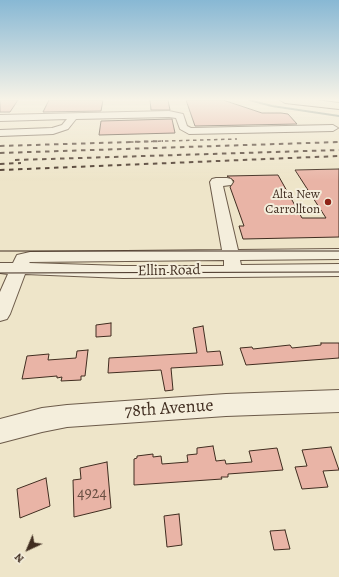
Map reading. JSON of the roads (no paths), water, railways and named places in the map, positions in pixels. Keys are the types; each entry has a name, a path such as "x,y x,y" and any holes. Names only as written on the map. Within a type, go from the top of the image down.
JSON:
{"street":[{"path":"0,128 15,127"},
{"path":"0,132 53,131 64,127"},
{"path":"183,127 189,131 332,128"},
{"path":"227,182 216,182 233,263"},
{"name":"Ellin Road","path":"0,256 22,263 123,272 339,254"},
{"path":"0,314 22,263"},
{"name":"Ellin Road","path":"0,268 22,263"},
{"name":"Ellin Road","path":"233,263 339,270"},
{"name":"78th Avenue","path":"0,431 42,420 67,416 226,405 339,401"}],"tram line":[{"path":"0,251 339,251"},
{"path":"0,273 339,272"}],"railway":[{"path":"135,142 237,139"},
{"path":"135,142 163,141"},
{"path":"130,142 135,142"},
{"path":"0,146 135,142"},
{"path":"0,153 339,142 334,142"},
{"path":"15,160 339,150"},
{"path":"0,170 339,156"},
{"path":"0,164 21,163"}],"place":[{"name":"Alta New Carrollton","path":"328,202"}]}
